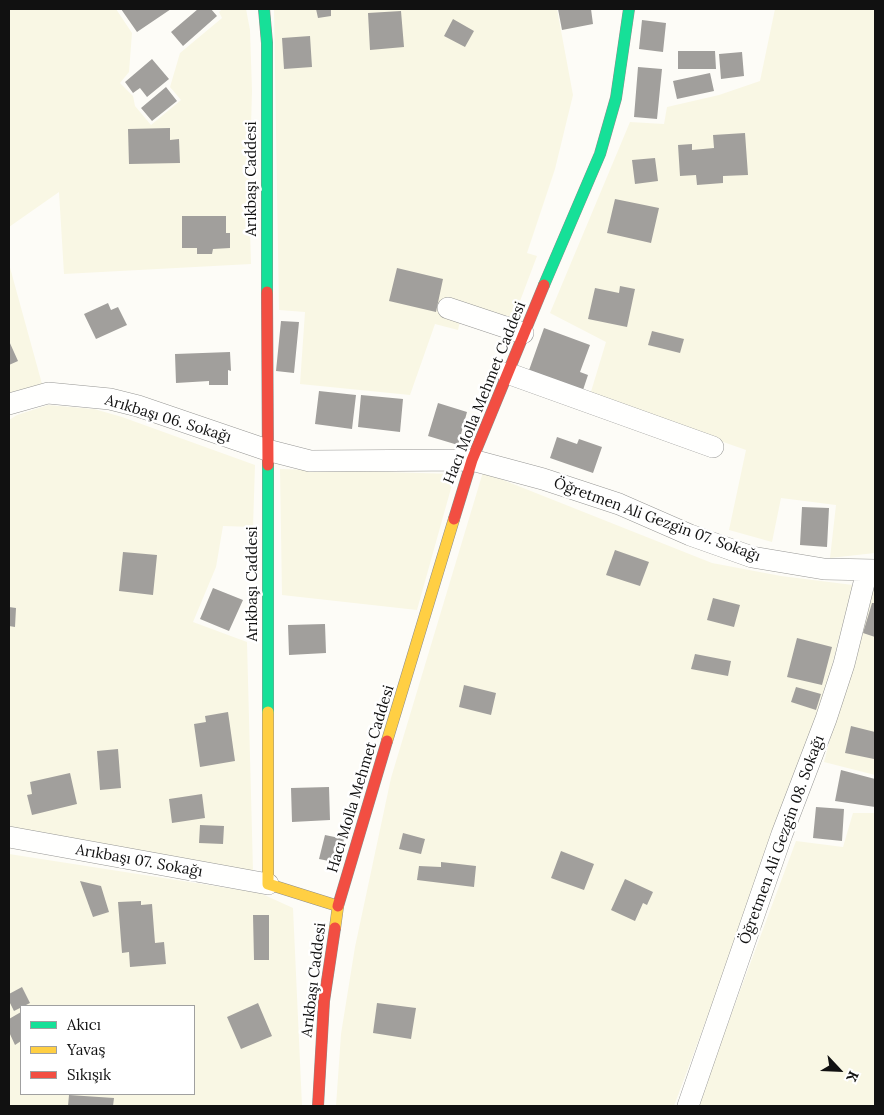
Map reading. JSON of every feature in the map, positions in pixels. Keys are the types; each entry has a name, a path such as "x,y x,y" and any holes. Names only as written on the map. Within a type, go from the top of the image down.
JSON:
{"street":[{"name":"Arıkbaşı Caddesi","path":"264,9 267,43 268,884 338,906 324,1001 318,1106"},
{"name":"Hacı Molla Mehmet Caddesi","path":"338,906 472,460 523,333 573,222 600,154 616,98 629,9"},
{"path":"448,308 523,333"},
{"path":"507,373 713,447"},
{"name":"Arıkbaşı 06. Sokağı","path":"9,404 48,393 110,399 138,406 267,450 310,461 353,463 472,460"},
{"name":"Öğretmen Ali Gezgin 07. Sokağı","path":"472,460 600,498 690,535 752,557 824,569 871,570"},
{"name":"Öğretmen Ali Gezgin 08. Sokağı","path":"688,1106 779,843 826,719 871,570"},
{"name":"Arıkbaşı 07. Sokağı","path":"9,838 268,884"}],"shaded area":[{"path":"9,9 116,9 132,33 129,72 120,83 133,96 135,106 151,125 181,100 170,87 180,53 222,18 219,12 222,9 246,9 250,30 252,91 249,197 251,264 64,274 59,192 9,227"},
{"path":"274,9 557,9 573,95 555,169 527,253 537,256 514,317 463,307 458,330 435,324 410,395 300,384 305,312 279,310"},
{"path":"775,9 875,9 875,553 830,558 836,505 781,498 772,542 729,530 746,450 590,395 606,342 550,313 630,122 664,124 667,107 719,95 760,81"},
{"path":"9,264 42,384 9,393"},
{"path":"48,405 94,409 122,417 255,465 253,527 223,526 216,567 193,622 247,642 253,871 9,829 9,420 17,415"},
{"path":"280,469 455,474 417,610 282,595"},
{"path":"483,472 712,563 781,576 853,585 817,723 674,1106 336,1106 341,1034 355,947 391,778"},
{"path":"872,583 875,583 875,775 824,762"},
{"path":"853,813 875,813 875,1106 697,1106 796,841 843,847"},
{"path":"9,854 260,893 293,908 302,1106 9,1106"}],"building":[{"path":"121,9 171,9 137,32"},
{"path":"198,9 211,9 217,16 183,46 171,32"},
{"path":"316,9 331,9 331,16 318,18"},
{"path":"558,9 591,9 593,24 562,30"},
{"path":"401,11 404,47 370,50 368,13"},
{"path":"453,19 474,31 465,47 444,36"},
{"path":"642,20 666,23 663,52 639,49"},
{"path":"310,36 312,67 284,69 282,38"},
{"path":"678,51 715,51 716,69 678,69"},
{"path":"742,52 744,76 721,79 719,54"},
{"path":"152,59 169,79 147,97 140,88 133,93 125,82"},
{"path":"638,67 662,69 657,119 634,117"},
{"path":"710,73 714,91 677,99 673,81"},
{"path":"166,87 177,101 152,121 141,108"},
{"path":"170,128 170,140 179,139 180,163 129,164 128,129"},
{"path":"745,133 748,175 723,176 723,183 697,185 696,175 680,176 678,145 692,144 692,150 714,148 713,135"},
{"path":"655,158 658,181 635,184 632,160"},
{"path":"615,199 659,208 651,243 607,233"},
{"path":"182,216 226,216 226,233 230,233 230,248 213,249 212,254 197,254 197,248 182,248"},
{"path":"397,268 443,279 436,312 389,301"},
{"path":"620,286 635,289 627,327 588,319 595,288 619,293"},
{"path":"108,303 111,310 118,307 127,325 96,339 84,314"},
{"path":"281,321 299,322 294,373 276,371"},
{"path":"544,328 590,345 580,372 588,375 582,393 528,373"},
{"path":"652,331 684,339 680,353 648,345"},
{"path":"9,341 18,361 9,365"},
{"path":"230,352 231,371 228,370 228,385 209,385 209,381 176,383 175,354"},
{"path":"319,391 356,395 352,429 315,424"},
{"path":"361,395 403,399 400,432 358,427"},
{"path":"438,403 467,412 458,445 428,436"},
{"path":"557,437 577,444 579,439 602,447 593,473 550,458"},
{"path":"802,507 829,508 827,547 800,545"},
{"path":"615,550 649,562 640,586 606,575"},
{"path":"123,552 157,555 153,595 119,591"},
{"path":"213,588 243,600 229,631 200,619"},
{"path":"713,598 740,605 734,627 707,620"},
{"path":"872,603 875,603 875,637 863,633"},
{"path":"9,607 16,608 15,627 9,626"},
{"path":"325,624 326,653 289,655 288,625"},
{"path":"797,638 832,647 822,685 787,677"},
{"path":"695,654 731,661 728,676 691,669"},
{"path":"464,685 496,693 491,715 459,707"},
{"path":"796,687 821,694 816,710 791,702"},
{"path":"228,712 235,761 200,767 194,724 206,722 205,716"},
{"path":"851,726 875,732 874,759 845,753"},
{"path":"118,749 121,788 100,790 97,751"},
{"path":"841,770 875,779 875,807 835,801"},
{"path":"70,773 77,804 32,815 27,795 32,794 30,782"},
{"path":"329,787 330,820 292,822 291,788"},
{"path":"202,794 205,818 172,823 169,799"},
{"path":"816,807 844,809 842,841 813,838"},
{"path":"200,825 224,826 223,844 199,843"},
{"path":"403,833 425,839 421,854 399,849"},
{"path":"325,835 344,839 339,863 319,859"},
{"path":"561,851 594,864 584,890 551,878"},
{"path":"441,862 476,866 474,887 417,880 419,866 441,867"},
{"path":"625,879 653,892 647,905 643,903 635,921 611,910"},
{"path":"80,881 101,886 109,912 93,917"},
{"path":"141,901 141,905 152,904 155,943 164,942 166,964 130,967 129,952 122,953 118,902"},
{"path":"253,915 269,915 269,960 254,960"},
{"path":"22,987 30,1003 20,1005 20,1008 14,1011 9,1001 9,994"},
{"path":"258,1003 272,1036 241,1049 227,1017"},
{"path":"377,1003 416,1008 411,1039 373,1033"},
{"path":"20,1013 20,1042 15,1045 9,1032 9,1019"},
{"path":"69,1095 114,1098 113,1106 68,1106"}],"traffic: fast":[{"path":"264,9 267,43 267,292"},
{"path":"544,285 600,154 616,98 629,9"},
{"path":"268,465 268,712"}],"traffic: slow":[{"path":"387,741 454,519"},
{"path":"268,712 268,884 338,906 335,928"}],"traffic: jam":[{"path":"454,519 472,460 544,285"},
{"path":"267,292 268,465"},
{"path":"338,906 387,741"},
{"path":"318,1106 324,1001 335,928"}]}
